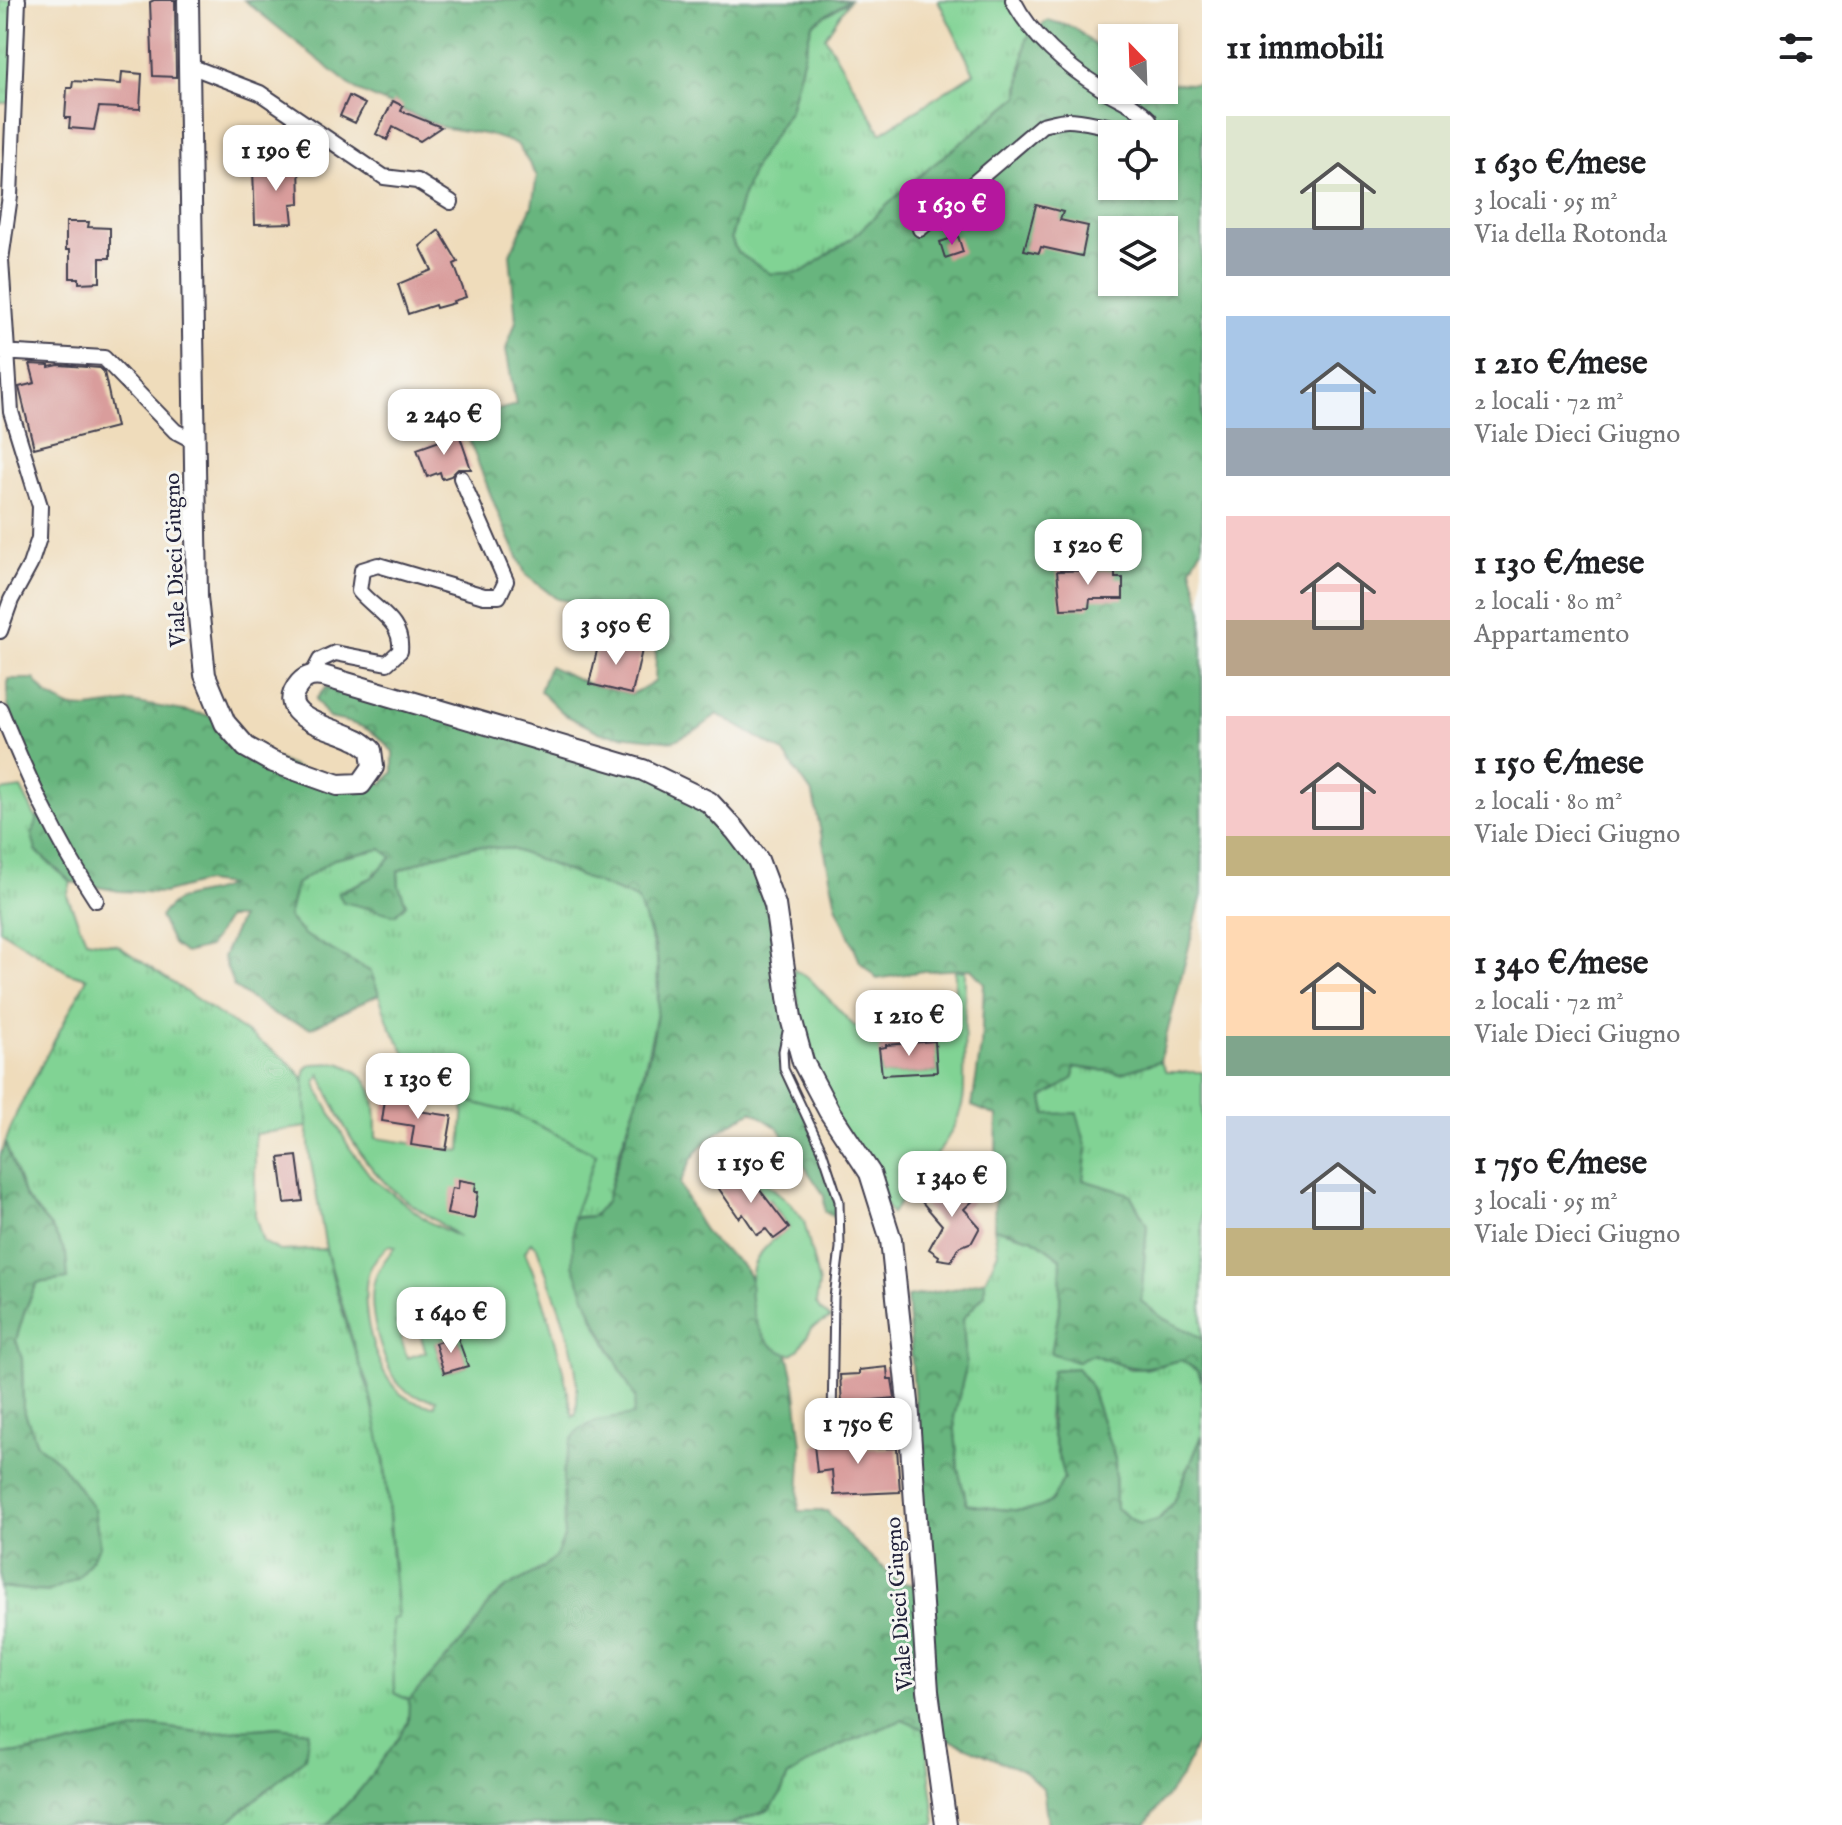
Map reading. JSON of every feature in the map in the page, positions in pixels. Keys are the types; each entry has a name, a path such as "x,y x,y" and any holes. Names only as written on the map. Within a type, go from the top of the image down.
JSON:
{"main road":[{"name":"Viale Dieci Giugno","path":"188,0 194,441 199,629 205,675 225,723 246,747 271,761 338,785 361,784 373,767 371,750 356,739 314,723 296,712 293,703 298,685 312,675 643,770 709,802 758,860 775,905 791,1018 803,1062 829,1111 870,1173 891,1240 908,1402 928,1691 946,1825"}],"street":[{"path":"0,631 39,538 40,506 11,412 3,352 1,260 18,0"},
{"path":"920,229 1042,125 1067,120 1122,128 1138,127 1149,119 1138,107 1104,90 1077,71 1047,45 1021,17 1013,0"},
{"path":"190,66 260,93 384,177 417,181 451,202"},
{"path":"3,352 104,358 175,431 194,441"},
{"name":"Viale Dieci Giugno","path":"312,675 320,660 335,653 387,663 400,651 402,638 397,627 359,591 362,570 378,565 484,596 499,596 506,581 461,478"},
{"path":"0,709 33,791 75,869 96,900"}],"lane":[{"name":"Viale Dieci Giugno","path":"791,1018 783,1051 784,1069 822,1150 839,1201 840,1248 834,1298 832,1422"}],"green space":[{"path":"0,0 18,0 12,103 0,103"},
{"path":"244,0 849,0 812,24 790,110 755,165 742,198 731,238 737,252 771,274 802,272 852,238 912,182 1019,96 1026,39 1048,20 1075,28 1098,48 1098,104 1178,104 1178,83 1195,84 1202,79 1202,548 1191,568 1202,608 1202,895 1160,1061 1121,1073 1074,1067 1074,1078 1043,1098 1046,1114 1077,1113 1087,1149 1083,1180 1130,1194 1147,1225 1141,1301 1164,1319 1202,1338 1202,1382 1198,1371 1181,1360 1136,1368 1092,1354 1076,1362 1051,1353 1060,1305 1061,1259 1034,1239 994,1228 997,1116 972,1106 981,1046 984,983 971,969 923,971 877,979 860,962 836,905 813,795 783,752 717,714 700,728 673,741 601,733 565,715 540,691 549,666 589,684 632,694 655,682 656,655 648,614 557,599 526,575 498,513 461,420 516,405 506,349 516,321 510,254 532,206 537,176 517,144 490,135 441,127 356,90"},
{"path":"938,0 1013,0 1035,31 1021,67 1019,96 912,182 852,238 802,272 771,274 737,253 731,238 742,198 755,165 790,110 812,24 849,1 825,37 881,133 974,73"},
{"path":"8,679 34,679 47,695 69,707 88,708 131,702 207,715 225,723 246,747 338,785 383,783 393,772 393,752 365,728 329,718 316,699 326,687 643,770 709,802 758,860 791,1018 784,1069 834,1182 839,1220 825,1212 824,1195 779,1129 752,1111 700,1148 680,1184 706,1233 748,1274 758,1324 774,1344 788,1354 802,1445 798,1511 827,1511 851,1539 899,1582 929,1588 907,1297 985,1280 985,1294 963,1319 966,1367 954,1417 958,1469 967,1504 998,1509 1033,1509 1043,1506 1055,1496 1064,1478 1050,1411 1052,1370 1077,1368 1089,1383 1115,1459 1116,1508 1139,1525 1158,1520 1174,1502 1202,1436 1202,1729 1183,1774 1145,1825 1048,1825 1043,1788 1024,1771 902,1720 838,1746 788,1776 781,1794 769,1810 728,1825 327,1825 360,1790 408,1723 409,1700 472,1630 490,1602 506,1588 544,1567 562,1504 563,1472 571,1440 580,1429 635,1398 580,1289 573,1265 573,1218 593,1216 606,1202 643,1080 657,1016 659,985 654,943 637,899 512,849 476,846 434,856 398,871 399,886 406,904 395,915 343,902 338,893 371,878 392,857 381,849 334,859 296,884 288,917 303,934 371,972 379,994 311,1028 276,1016 234,987 223,957 240,918 227,918 209,947 185,953 173,944 160,917 176,901 228,885 204,882 163,893 119,891 71,882 36,851 32,835 45,797 8,706"},
{"path":"21,788 37,820 34,831 37,849 71,882 67,896 86,940 117,945 285,1059 304,1079 308,1127 255,1134 255,1216 263,1242 280,1251 326,1249 340,1305 377,1418 398,1618 392,1619 394,1693 409,1700 407,1722 391,1751 371,1778 327,1825 225,1825 252,1800 279,1727 207,1733 154,1726 50,1749 0,1755 0,1587 48,1592 61,1464 37,1444 23,1408 22,1359 16,1340 37,1283 68,1279 51,1227 25,1197 5,1143 17,1112 87,978 69,973 0,930 0,791"},
{"path":"476,846 512,849 638,899 657,958 658,1009 638,1097 606,1202 593,1216 573,1217 596,1154 513,1113 464,1100 462,1086 406,1055 389,1024 371,972 303,934 288,917 296,884 334,859 381,849 392,857 371,878 339,892 395,915 406,904 399,886 398,871 434,856"},
{"path":"793,969 810,979 854,1026 886,1032 954,1032 955,970 965,971 964,1092 961,1108 936,1156 891,1214 809,1068","holes":["926,1042 935,1048 937,1072 882,1075 880,1048"]},
{"path":"1160,1061 1166,1072 1202,1072 1202,1338 1164,1319 1141,1302 1147,1225 1130,1194 1082,1180 1087,1149 1046,1114 1043,1097 1074,1078 1073,1067 1121,1073"},
{"path":"339,1063 352,1069 368,1083 374,1102 376,1138 461,1151 464,1100 513,1113 596,1154 573,1217 573,1265 593,1317 635,1398 633,1415 597,1421 580,1429 571,1440 563,1472 564,1537 556,1556 490,1602 472,1630 409,1700 394,1693 392,1619 398,1618 385,1464 368,1384 326,1249 310,1157 304,1079 306,1068 313,1064","holes":["320,1074 352,1139 384,1182 459,1237 429,1222 372,1178 349,1147 316,1082","531,1242 537,1247 566,1329 576,1371 576,1414 573,1417 554,1333 525,1252","388,1246 395,1247 375,1279 372,1303 381,1346 391,1372 405,1390 436,1400 435,1406 417,1403 401,1394 391,1384 376,1354 367,1318 366,1285 369,1271","414,1316 426,1352 407,1358 396,1322","457,1336 467,1366 444,1373 435,1344"]},
{"path":"5,1143 25,1197 51,1227 66,1253 68,1279 37,1283 25,1310 16,1340 22,1359 23,1408 37,1444 61,1464 94,1509 100,1546 78,1578 48,1592 0,1587 0,1156"},
{"path":"749,1168 791,1204 804,1221 819,1284 816,1303 831,1318 812,1328 799,1349 792,1354 769,1343 755,1319 751,1290 754,1265 765,1248 789,1227 746,1172"},
{"path":"994,1228 1034,1239 1061,1259 1060,1305 1052,1353 1092,1354 1130,1369 1146,1369 1181,1360 1198,1371 1202,1382 1202,1436 1174,1502 1158,1520 1140,1525 1116,1508 1115,1459 1089,1383 1077,1368 1052,1370 1048,1418 1064,1478 1053,1499 1043,1506 1022,1510 967,1504 958,1469 954,1417 966,1367 962,1319 985,1294 985,1280 998,1252"},
{"path":"902,1720 924,1728 936,1825 728,1825 769,1810 781,1794 788,1776 838,1746"},
{"path":"154,1726 207,1733 279,1727 309,1731 305,1758 225,1825 0,1825 0,1755 50,1749"}],"building":[{"path":"175,0 176,77 153,76 150,2"},
{"path":"122,72 142,74 140,109 99,107 94,130 69,128 70,118 65,118 67,88 72,88 73,81 121,84"},
{"path":"349,96 365,104 355,123 340,116"},
{"path":"393,101 403,106 401,111 441,127 420,141 393,127 387,140 376,134"},
{"path":"269,164 299,164 300,203 291,204 293,223 255,224 253,169 269,168"},
{"path":"1036,205 1063,212 1060,220 1088,226 1082,256 1041,247 1039,253 1024,250"},
{"path":"66,222 89,222 88,227 110,228 110,258 100,258 100,282 79,283 79,278 70,278"},
{"path":"439,230 458,262 454,264 466,297 408,314 398,284 432,270 420,246"},
{"path":"958,236 963,252 945,258 940,242"},
{"path":"30,364 100,368 104,372 116,427 34,448 19,387 35,383"},
{"path":"459,434 471,469 458,469 442,479 440,472 427,477 417,449"},
{"path":"1115,570 1115,578 1123,578 1123,599 1090,599 1089,608 1061,609 1057,571"},
{"path":"600,638 642,650 632,694 589,684"},
{"path":"939,1000 955,1001 954,1032 939,1031"},
{"path":"935,1041 937,1072 882,1075 879,1048"},
{"path":"386,1092 420,1098 418,1111 452,1116 446,1150 411,1145 414,1126 382,1121"},
{"path":"297,1156 303,1201 285,1203 279,1158"},
{"path":"733,1170 741,1182 750,1177 789,1228 774,1239 766,1229 757,1235 743,1214 739,1218 715,1183"},
{"path":"958,1178 977,1197 964,1209 980,1227 972,1242 959,1247 951,1261 938,1259 939,1256 929,1249 942,1225 921,1201 937,1189 941,1194"},
{"path":"459,1180 476,1183 475,1192 478,1192 474,1219 447,1214 452,1188 458,1189"},
{"path":"457,1336 468,1366 444,1373 435,1343"},
{"path":"887,1367 895,1398 842,1403 840,1375"},
{"path":"860,1430 863,1449 897,1448 900,1492 834,1495 832,1470 817,1472 814,1445 833,1443 832,1434"}]}
